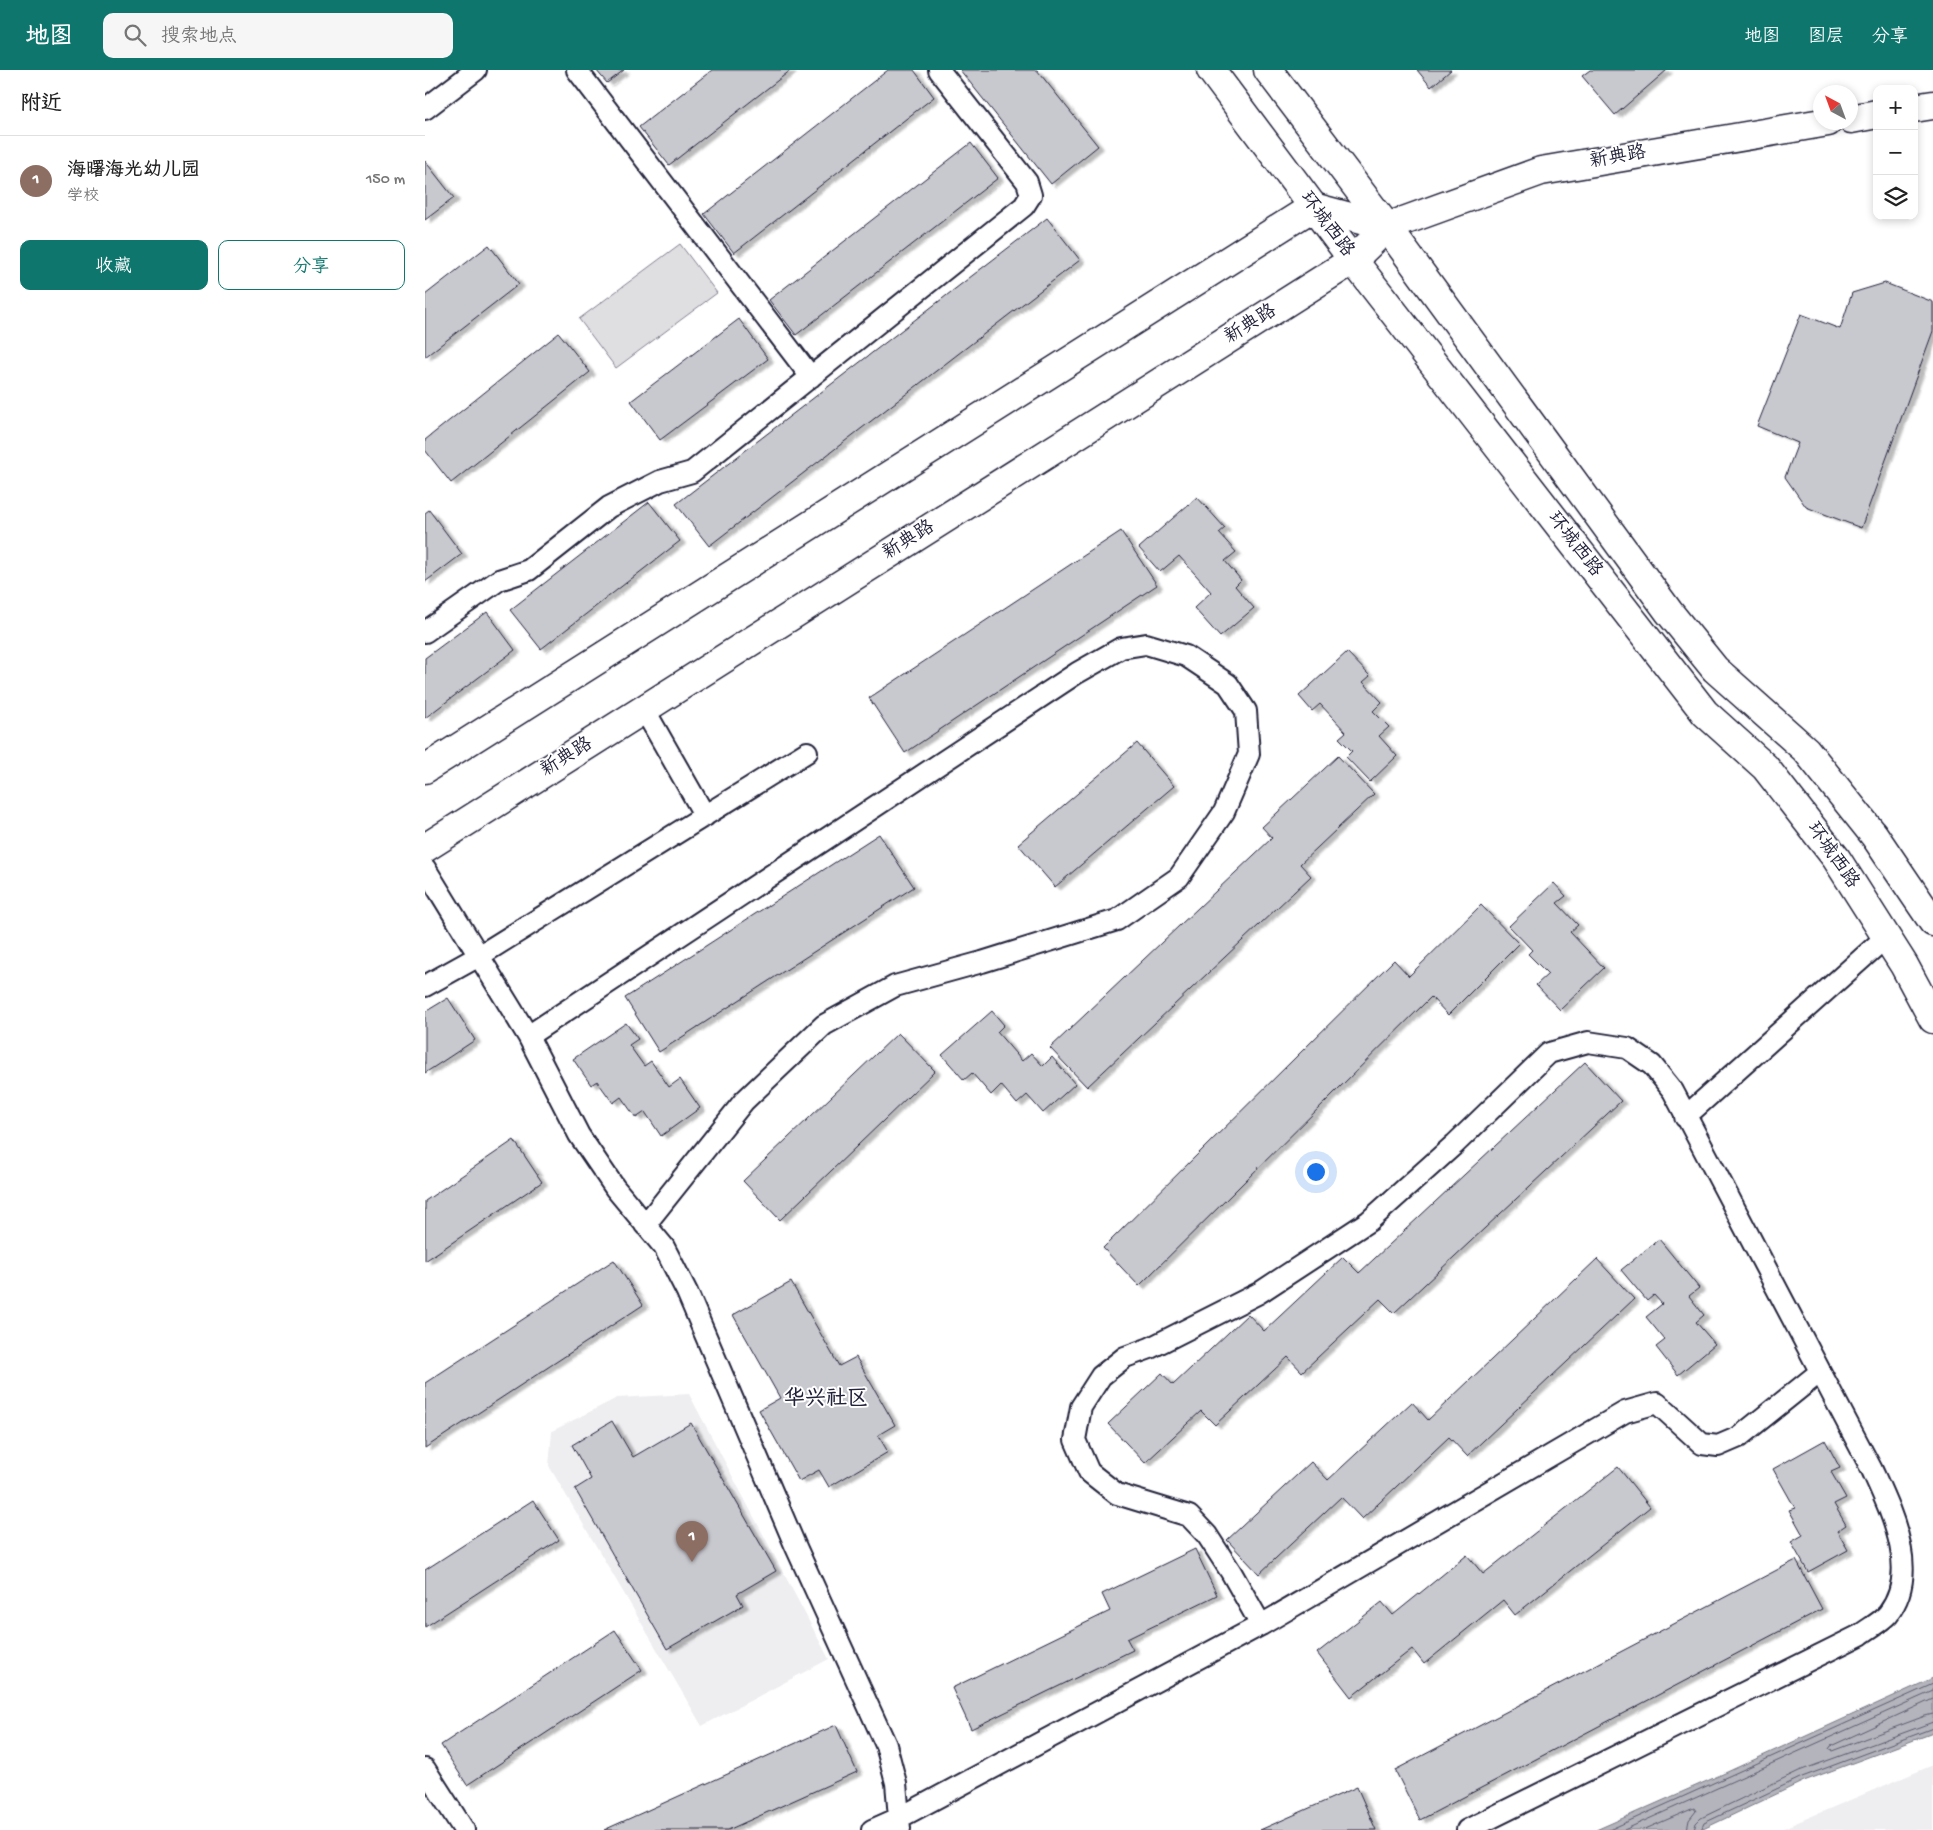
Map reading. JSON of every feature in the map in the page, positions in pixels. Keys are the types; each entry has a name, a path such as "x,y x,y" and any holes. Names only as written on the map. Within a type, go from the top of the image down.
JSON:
{"main road":[{"name":"环城西路","path":"1211,70 1353,260 1705,713 1765,767 1836,858 1904,965 1933,1019"},
{"name":"环城西路","path":"1268,70 1387,227 1669,612 1715,669 1806,750 1875,835 1933,922"},
{"path":"1918,107 1933,105"},
{"path":"1858,118 1873,115"},
{"name":"新典路","path":"425,848 1353,260 1387,227 1541,171 1813,124"},
{"path":"425,769 1313,207 1387,227"}],"lane":[{"path":"425,109 477,70"},
{"path":"577,70 811,377"},
{"path":"425,632 499,580 529,570 609,507 660,480 692,472 1024,206 1031,195 1027,182 939,70"},
{"path":"528,1036 1077,673 1121,648 1146,644 1187,656 1228,684 1246,711 1249,754 1224,812 1179,876 1117,920 982,962 895,986 824,1025 744,1101 645,1225"},
{"path":"644,709 705,816"},
{"path":"425,986 479,956 807,752"},
{"path":"425,868 528,1036 579,1135 615,1188 664,1247 687,1292 795,1545 886,1745 896,1784 899,1824"},
{"path":"1685,1118 1886,936"},
{"path":"1261,1625 1231,1572 1207,1535 1189,1516 1117,1494 1089,1472 1075,1440 1081,1407 1101,1376 1125,1357 1150,1348 1259,1293 1369,1221 1455,1144 1549,1053 1588,1042 1627,1048 1652,1065 1673,1090 1685,1118 1872,1470 1894,1519 1903,1557 1899,1596 1887,1615 1860,1635 1467,1830"},
{"path":"872,1830 899,1824 1261,1625 1625,1412 1657,1403 1702,1444 1718,1446 1739,1437 1820,1372"},
{"path":"425,1769 465,1830"}],"shaded area":[{"path":"680,244 717,293 616,368 579,319"},
{"path":"689,1394 829,1659 702,1726 549,1466 552,1431 617,1398"},
{"path":"1933,1765 1933,1830 1779,1830"}],"water":[{"path":"1933,1678 1933,1733 1804,1781 1701,1830 1596,1830 1725,1773"}],"building":[{"path":"596,70 624,70 607,83"},
{"path":"712,70 791,70 669,165 639,127"},
{"path":"888,70 914,70 934,97 734,253 704,214"},
{"path":"960,70 1037,70 1098,146 1051,184"},
{"path":"1417,70 1451,70 1431,87"},
{"path":"1590,70 1667,70 1615,115 1582,76"},
{"path":"971,143 998,178 796,335 769,300"},
{"path":"425,161 454,198 425,220"},
{"path":"1047,218 1080,260 709,546 676,504"},
{"path":"489,245 519,284 425,357 425,295"},
{"path":"1885,283 1933,302 1933,331 1861,528 1806,507 1785,477 1798,443 1757,426 1801,314 1840,329 1852,293"},
{"path":"739,319 768,359 660,440 631,401"},
{"path":"559,333 590,372 451,483 425,450 425,440"},
{"path":"1197,497 1225,528 1219,533 1236,552 1225,561 1241,580 1235,586 1254,608 1220,637 1194,608 1211,592 1179,556 1160,572 1139,548"},
{"path":"649,502 680,541 541,649 510,610"},
{"path":"429,510 462,554 425,582 425,513"},
{"path":"1121,531 1157,585 905,753 869,698"},
{"path":"487,612 515,650 425,718 425,658"},
{"path":"1347,652 1370,676 1363,682 1382,702 1373,711 1389,727 1379,736 1397,756 1370,782 1346,757 1352,751 1339,738 1346,732 1320,704 1312,711 1299,696"},
{"path":"1137,743 1174,786 1055,887 1018,844"},
{"path":"1338,756 1374,794 1300,864 1311,876 1087,1087 1050,1048 1272,838 1262,827"},
{"path":"879,834 914,887 659,1052 625,998"},
{"path":"1554,883 1566,896 1557,903 1578,925 1570,932 1604,968 1560,1010 1536,985 1548,974 1528,954 1532,950 1509,926"},
{"path":"1481,905 1519,944 1448,1015 1431,997 1139,1286 1103,1248 1394,960 1409,976"},
{"path":"448,998 475,1040 425,1073 425,1012"},
{"path":"992,1011 1004,1025 997,1032 1022,1061 1031,1053 1043,1066 1052,1057 1075,1084 1043,1113 1027,1095 1017,1104 1001,1085 991,1095 972,1073 964,1080 942,1055"},
{"path":"626,1023 638,1039 629,1045 644,1066 651,1061 669,1087 680,1079 700,1108 661,1136 645,1112 636,1118 621,1097 613,1103 597,1081 591,1085 573,1059"},
{"path":"898,1033 935,1071 780,1220 743,1181"},
{"path":"1585,1062 1621,1101 1394,1313 1380,1299 1302,1372 1288,1357 1215,1425 1201,1411 1145,1463 1108,1424 1162,1373 1173,1385 1248,1314 1264,1331 1343,1257 1359,1273"},
{"path":"514,1140 542,1182 425,1261 425,1201"},
{"path":"1659,1239 1699,1288 1689,1296 1704,1315 1696,1322 1715,1344 1678,1375 1656,1347 1665,1340 1646,1317 1662,1304 1654,1295 1647,1301 1621,1270"},
{"path":"1597,1259 1634,1299 1467,1456 1449,1437 1362,1519 1341,1497 1259,1574 1227,1540 1311,1462 1328,1480 1412,1402 1428,1420"},
{"path":"614,1260 643,1305 425,1448 425,1383"},
{"path":"791,1282 839,1366 856,1357 895,1425 878,1435 888,1452 829,1487 819,1470 799,1481 759,1410 780,1398 733,1315"},
{"path":"612,1421 633,1457 691,1423 776,1571 737,1594 743,1605 667,1649 575,1489 591,1479 572,1445"},
{"path":"1825,1440 1840,1468 1831,1472 1846,1498 1834,1504 1846,1525 1837,1531 1848,1550 1808,1572 1791,1542 1803,1535 1789,1510 1795,1508 1773,1469"},
{"path":"1618,1467 1650,1507 1515,1615 1503,1600 1424,1664 1412,1649 1351,1697 1317,1653 1382,1602 1393,1615 1467,1555 1483,1574"},
{"path":"533,1500 559,1540 425,1627 425,1570"},
{"path":"1195,1549 1217,1595 1127,1639 1133,1650 971,1729 952,1688 1110,1611 1102,1594"},
{"path":"1796,1560 1822,1609 1420,1820 1395,1770"},
{"path":"615,1630 642,1670 467,1785 441,1745"},
{"path":"836,1725 857,1772 728,1830 604,1830"},
{"path":"1357,1787 1376,1830 1260,1830"}],"place":[{"name":"海曙海光幼儿园","path":"692,1562"}],"district":[{"name":"华兴社区","path":"826,1400"}]}
